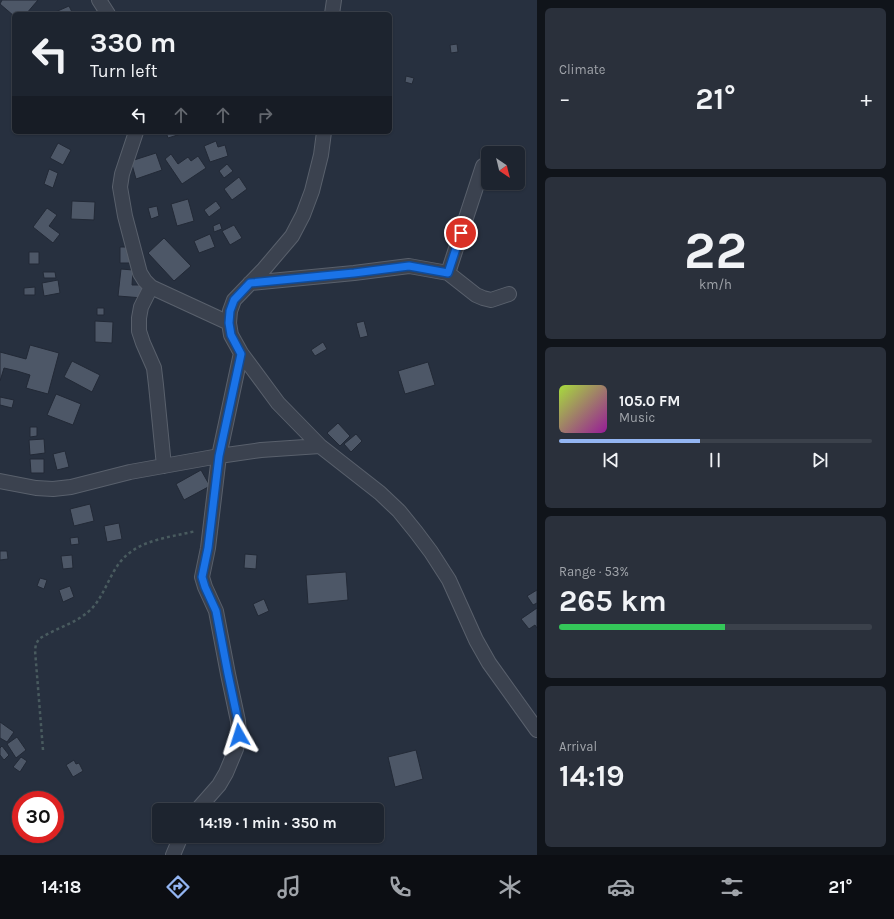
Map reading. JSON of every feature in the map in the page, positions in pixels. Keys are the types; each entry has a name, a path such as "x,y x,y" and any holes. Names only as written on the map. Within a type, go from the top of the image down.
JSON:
{"street":[{"path":"99,0 107,12"},
{"path":"332,12 334,0"},
{"path":"135,134 124,164 120,187 140,272 145,282 151,287 229,323"},
{"path":"324,134 321,155 312,190 303,215 292,236 264,269 234,300 230,311 229,323 231,335 241,354 278,403 320,446 380,493 399,511 416,532 449,580 476,640 489,663 537,730"},
{"path":"448,273 481,172"},
{"path":"250,283 409,266 448,273 476,295 483,298 492,300 509,294"},
{"path":"151,287 141,307 139,331 155,374 164,466"},
{"path":"203,803 219,785 226,773 236,749 239,735 238,721 216,611 202,577 211,527 219,456 241,354"},
{"path":"0,481 36,488 53,489 71,487 130,472 219,456 261,450 320,446"},
{"path":"173,855 178,843"}],"path":[{"path":"43,750 35,650 39,639 88,613 98,602 117,566 124,557 134,549 144,543 211,527"}],"building":[{"path":"2,0 38,0 28,12 12,12 12,14 0,4"},
{"path":"69,6 72,12 55,12"},
{"path":"457,44 458,52 451,53 450,45"},
{"path":"406,76 414,78 412,84 405,82"},
{"path":"167,134 181,134 168,138"},
{"path":"216,141 218,147 225,145 228,156 210,162 204,146"},
{"path":"58,143 71,150 63,165 50,158"},
{"path":"156,153 162,170 136,179 131,161"},
{"path":"171,154 178,164 188,157 191,161 198,156 206,168 182,184 165,159"},
{"path":"227,164 233,171 224,178 219,171"},
{"path":"49,169 58,173 53,188 44,184"},
{"path":"239,177 247,189 232,200 224,189"},
{"path":"188,199 194,221 177,226 171,204"},
{"path":"72,201 95,202 94,220 71,219"},
{"path":"216,201 221,208 209,217 204,210"},
{"path":"157,206 159,216 151,219 148,208"},
{"path":"47,208 57,215 49,226 60,234 53,243 33,227"},
{"path":"220,223 222,229 214,232 213,226"},
{"path":"234,225 242,238 230,245 222,231"},
{"path":"210,234 215,247 199,253 194,241"},
{"path":"164,238 191,266 174,281 148,253"},
{"path":"120,247 131,247 131,263 120,263"},
{"path":"29,252 39,252 39,264 29,264"},
{"path":"121,269 133,270 132,285 144,285 143,298 118,296"},
{"path":"43,272 55,272 56,278 44,278"},
{"path":"58,280 60,293 44,296 42,283"},
{"path":"35,287 35,295 24,295 24,288"},
{"path":"97,308 104,308 104,315 97,315"},
{"path":"95,321 113,322 112,343 95,342"},
{"path":"364,321 368,336 360,338 356,323"},
{"path":"323,342 327,349 315,356 311,350"},
{"path":"30,345 59,353 48,394 26,388 30,375 17,371 4,368 0,381 0,352 26,359"},
{"path":"72,361 100,375 92,392 64,377"},
{"path":"428,362 435,385 405,394 398,371"},
{"path":"56,394 81,404 73,425 47,415"},
{"path":"0,397 14,400 12,408 0,405"},
{"path":"338,423 350,436 340,446 327,433"},
{"path":"30,427 37,427 37,436 30,437"},
{"path":"356,434 362,441 351,452 344,444"},
{"path":"44,439 45,453 30,455 29,440"},
{"path":"65,451 69,467 57,470 53,454"},
{"path":"30,459 44,459 44,473 31,473"},
{"path":"201,470 210,486 184,500 176,484"},
{"path":"90,504 94,521 74,526 70,509"},
{"path":"119,523 122,539 107,542 104,526"},
{"path":"78,537 79,544 71,545 70,538"},
{"path":"0,551 7,551 8,559 0,560"},
{"path":"245,554 257,555 256,569 244,568"},
{"path":"72,555 73,568 63,569 61,556"},
{"path":"346,572 348,600 308,604 306,575"},
{"path":"40,578 47,580 44,589 37,586"},
{"path":"70,586 74,597 63,602 59,590"},
{"path":"537,590 537,603 533,605 527,596"},
{"path":"264,599 269,611 258,616 253,604"},
{"path":"537,608 537,628 535,625 529,629 521,619"},
{"path":"0,722 14,732 7,742 0,738"},
{"path":"17,737 26,750 16,758 7,744"},
{"path":"2,746 9,755 4,760 0,755 0,748"},
{"path":"416,750 423,779 395,787 388,757"},
{"path":"21,757 27,761 20,772 13,767"},
{"path":"74,760 76,764 79,763 83,771 73,777 66,765"}],"route":[{"path":"239,735 238,721 216,611 202,577 208,548 219,456 241,354 231,335 229,323 230,311 234,300 250,283 409,266 448,273 461,233"}]}
